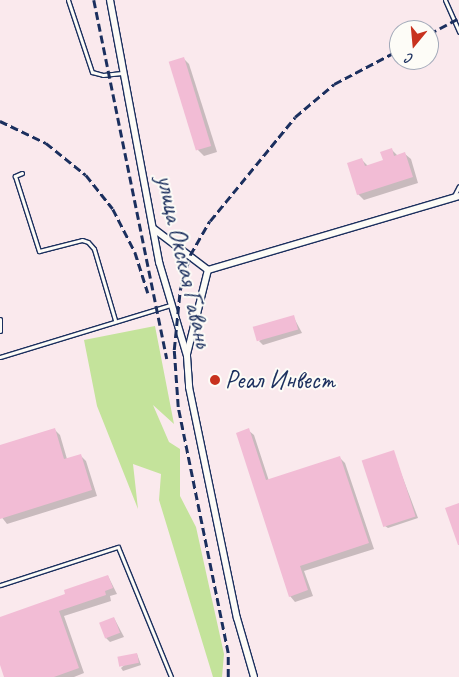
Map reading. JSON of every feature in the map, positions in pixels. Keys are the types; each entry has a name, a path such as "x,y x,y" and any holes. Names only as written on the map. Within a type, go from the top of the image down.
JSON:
{"street":[{"name":"улица Окская Гавань","path":"110,0 122,73 170,305 187,356 189,387 236,618 254,677"},
{"path":"208,270 456,197"},
{"path":"154,229 208,270"},
{"path":"187,356 208,270"}],"lane":[{"path":"68,0 92,72 103,75 122,73"},
{"path":"445,0 459,32"},
{"path":"22,173 15,176 39,251 82,240 88,242 94,249 115,320"},
{"path":"456,197 459,186"},
{"path":"0,358 115,320 170,305"},
{"path":"0,319 0,331"},
{"path":"0,585 118,547 171,677"}],"shaded area":[{"path":"0,0 459,0 459,677 0,677"}],"green space":[{"path":"155,326 174,424 153,405 169,442 180,449 180,496 196,527 224,654 222,677 213,677 159,500 161,474 133,464 138,509 97,406 84,340"}],"building":[{"path":"184,57 211,146 196,151 169,62"},
{"path":"392,148 394,156 405,152 413,177 357,195 347,163 362,158 365,166 383,160 380,152"},
{"path":"294,315 298,329 257,341 253,327"},
{"path":"55,428 64,459 81,454 92,490 0,519 0,445"},
{"path":"249,428 266,480 340,456 369,543 300,566 308,590 289,597 236,433"},
{"path":"394,450 416,517 383,527 362,461"},
{"path":"459,503 459,545 458,545 445,508"},
{"path":"108,575 113,588 105,591 106,595 59,611 79,668 54,677 4,677 0,665 0,617 65,594 64,590"},
{"path":"114,617 120,633 105,639 99,623"},
{"path":"137,653 139,663 119,667 117,657"}],"railway":[{"path":"94,0 167,359"},
{"path":"439,29 459,18"},
{"path":"228,677 228,653 178,407 174,350 180,290 190,255 210,221 295,117 334,84 389,55"},
{"path":"0,121 46,143 86,175 113,209 135,252 148,293"}],"place":[{"name":"Реал Инвест","path":"215,380"}]}
